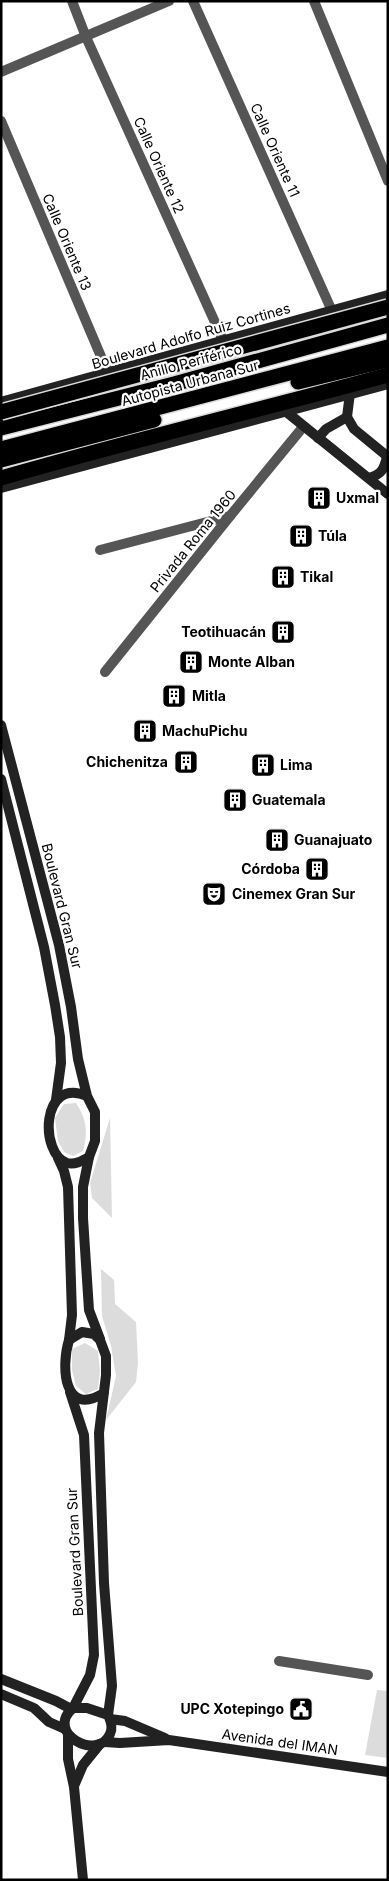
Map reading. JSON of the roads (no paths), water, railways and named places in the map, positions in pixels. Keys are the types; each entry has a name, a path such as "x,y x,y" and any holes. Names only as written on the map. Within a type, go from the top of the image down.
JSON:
{"highway":[{"path":"1,411 388,307"},
{"name":"Anillo Periférico","path":"1,428 174,384 388,325"},
{"name":"Autopista Urbana Sur","path":"1,434 388,334"},
{"name":"Autopista Urbana Sur","path":"1,449 388,347"},
{"path":"1,460 388,360"},
{"path":"1,478 43,471 76,456 244,414 388,375"},
{"path":"1,411 71,396 174,384"},
{"path":"1,470 54,456 76,456"}],"street":[{"name":"Calle Oriente 12","path":"72,1 86,37 223,340"},
{"path":"1,72 169,1"},
{"name":"Calle Oriente 11","path":"193,1 332,311"},
{"path":"314,1 388,180"},
{"name":"Calle Oriente 13","path":"1,121 108,373"},
{"name":"Boulevard Adolfo Ruiz Cortines","path":"1,402 388,295"},
{"path":"1,488 43,471 388,384"},
{"path":"350,393 347,417 354,429 387,457 384,468 379,475 369,478"},
{"path":"284,410 386,492"},
{"path":"318,438 326,429 347,417"},
{"name":"Privada Roma 1960","path":"105,672 303,427"},
{"path":"386,492 388,480"},
{"path":"100,550 230,516"},
{"name":"Boulevard Gran Sur","path":"1,725 59,945 71,1007 78,1059 87,1096"},
{"name":"Boulevard Gran Sur","path":"1,779 44,947 56,1005 61,1060 56,1100"},
{"path":"4,791 11,785 18,787"},
{"path":"7,803 15,806 22,800"},
{"path":"73,1092 87,1096 95,1112 96,1127 95,1141 88,1157 84,1174 83,1195 87,1283 89,1310 106,1356 106,1375 104,1393 86,1401 77,1399 69,1392 64,1367 72,1315 68,1187 64,1171 52,1143 49,1128 50,1112 56,1100 65,1093 73,1092"},
{"path":"58,1158 66,1163 73,1164 88,1157"},
{"path":"69,1340 82,1332 94,1334 100,1340"},
{"name":"Boulevard Gran Sur","path":"69,1392 84,1435 94,1655 86,1684 72,1708"},
{"name":"Boulevard Gran Sur","path":"104,1393 99,1433 103,1566 112,1686 109,1717"},
{"path":"279,1661 368,1675"},
{"path":"1,1679 72,1708 87,1708 109,1717 112,1726 111,1734 83,1765 74,1787"},
{"path":"1,1694 34,1708 49,1722 67,1732 74,1740 92,1746 102,1743"},
{"path":"72,1708 64,1721 67,1732 68,1759 74,1787 82,1880"},
{"name":"Avenida del IMAN","path":"109,1717 125,1721 169,1740"},
{"name":"Avenida del IMAN","path":"102,1743 169,1740 388,1772"}],"place":[{"name":"Uxmal","path":"319,498"},
{"name":"Túla","path":"301,536"},
{"name":"Tikal","path":"283,577"},
{"name":"Teotihuacán","path":"283,632"},
{"name":"Monte Alban","path":"191,662"},
{"name":"Mitla","path":"174,696"},
{"name":"MachuPichu","path":"145,731"},
{"name":"Chichenitza","path":"186,762"},
{"name":"Lima","path":"263,765"},
{"name":"Guatemala","path":"235,800"},
{"name":"Guanajuato","path":"277,840"},
{"name":"Córdoba","path":"317,869"},
{"name":"Cinemex Gran Sur","path":"214,894"},
{"name":"UPC Xotepingo","path":"301,1709"}]}
